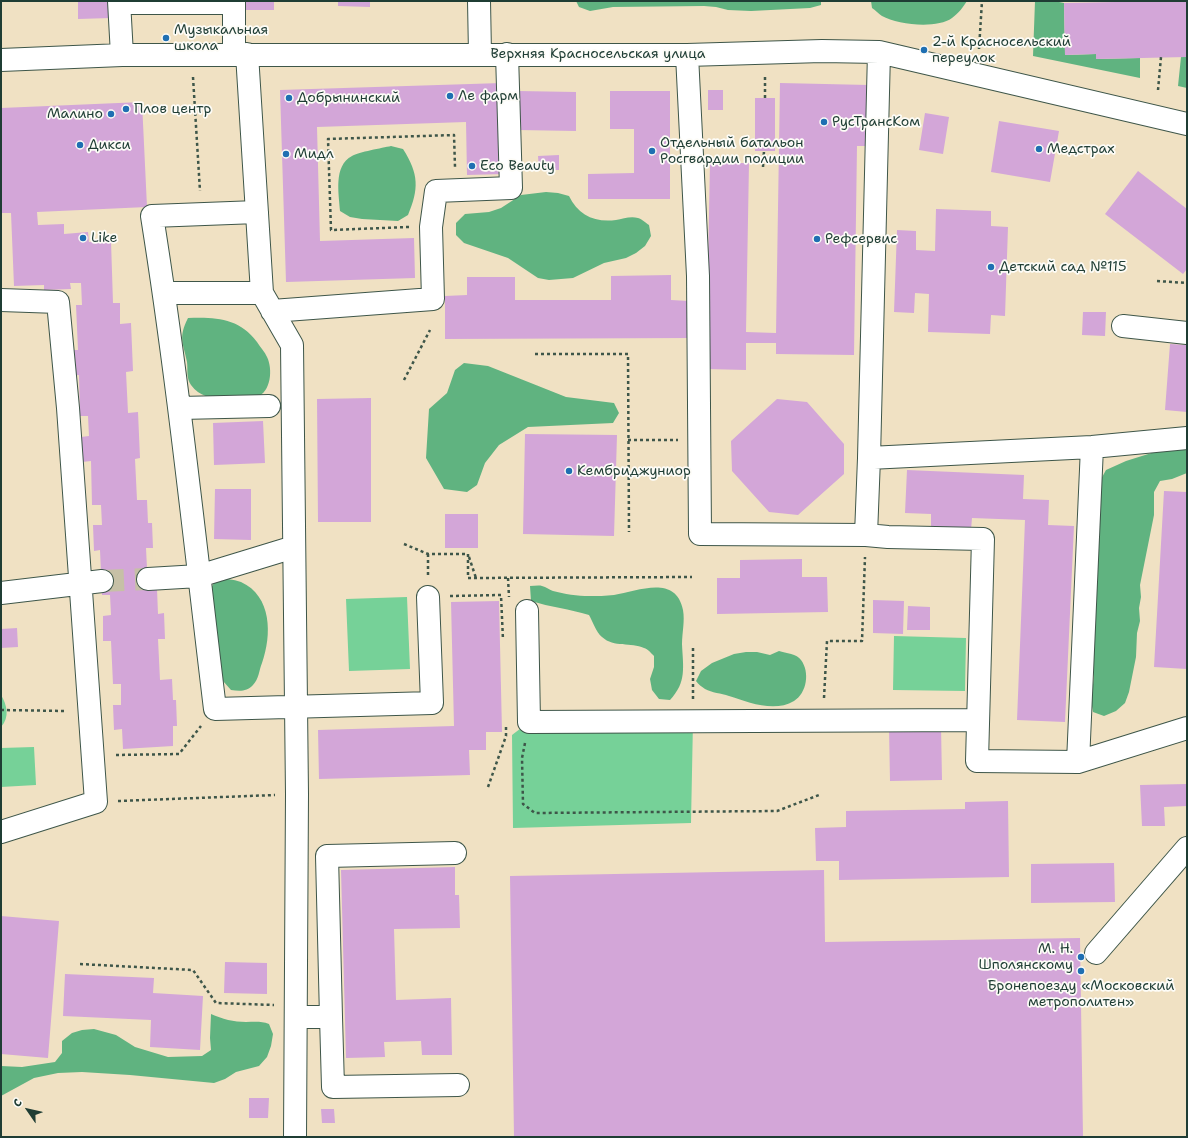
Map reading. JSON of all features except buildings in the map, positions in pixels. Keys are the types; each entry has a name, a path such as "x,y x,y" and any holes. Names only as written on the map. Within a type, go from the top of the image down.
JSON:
{"street":[{"path":"479,1 480,54"},
{"path":"122,55 120,2 234,2 267,302 292,345 297,794 295,1137"},
{"name":"Верхняя Красносельская улица","path":"1,60 122,55 687,55 834,51 879,52 1187,124"},
{"path":"866,534 879,52"},
{"path":"165,293 267,302 432,299 431,227 436,191 511,188 506,54"},
{"path":"687,55 698,276 700,534 866,534 888,537 983,539 977,761 1078,762 1187,728"},
{"path":"257,212 152,216 165,293 180,408 198,576 215,708 432,703 428,587"},
{"path":"1,300 58,302 68,408 91,582 90,711 96,802 1,832"},
{"path":"1123,326 1187,333"},
{"path":"180,408 269,406"},
{"path":"869,458 1092,447 1187,438"},
{"path":"1078,762 1092,447"},
{"path":"148,579 198,576 294,547"},
{"path":"1,593 91,582"},
{"path":"527,612 529,722 978,720"},
{"path":"1096,953 1187,848"},
{"path":"455,853 327,856 333,1087 458,1084"},
{"path":"296,1011 331,1017"}],"path":[{"path":"979,49 982,1"},
{"path":"1158,90 1162,57"},
{"path":"192,72 200,199"},
{"path":"765,74 765,98"},
{"path":"431,227 331,230 328,139 454,135 455,190"},
{"path":"763,166 764,151"},
{"path":"1157,281 1187,284"},
{"path":"404,380 430,330"},
{"path":"535,354 628,354 629,532"},
{"path":"628,440 681,440"},
{"path":"824,705 827,641 862,641 866,534"},
{"path":"404,544 428,554 468,554"},
{"path":"428,554 428,587 501,595 503,643"},
{"path":"468,554 468,578 692,577"},
{"path":"468,554 476,578"},
{"path":"692,686 693,645"},
{"path":"93,755 179,754 215,708"},
{"path":"1,710 90,711"},
{"path":"488,787 506,736 506,720"},
{"path":"529,722 522,758 523,804 535,813 777,811 819,795"},
{"path":"96,802 297,794"},
{"path":"80,964 193,970 216,1003 296,1011"}],"green space":[{"path":"576,1 821,1 821,5 810,8 751,11 728,10 704,6 613,7 590,11 579,7"},
{"path":"871,1 967,1 959,12 952,18 937,24 927,25 898,22 882,16 872,8"},
{"path":"1035,1 1054,1 1064,3 1065,55 1096,54 1096,59 1140,58 1140,78 1033,56"},
{"path":"1181,57 1187,57 1187,88 1178,86"},
{"path":"391,146 403,149 415,174 416,182 414,197 408,215 398,221 362,219 350,217 340,211 338,181 342,166 352,156"},
{"path":"546,192 569,196 582,213 594,219 608,221 635,217 649,225 651,236 645,246 626,258 604,263 573,278 549,280 538,278 508,258 464,243 456,235 456,223 465,214 489,212 501,208 521,195"},
{"path":"188,318 208,318 226,321 243,328 250,334 265,353 269,362 270,380 262,394 257,397 245,399 216,398 205,396 195,390 188,380 187,362 182,340 183,330"},
{"path":"464,363 488,366 566,397 614,403 619,413 613,423 528,427 499,445 485,463 477,485 467,492 444,489 426,458 429,409 447,393 455,370"},
{"path":"1161,450 1187,450 1187,473 1172,479 1160,481 1154,492 1154,515 1140,585 1140,621 1137,633 1136,657 1129,692 1125,703 1116,711 1104,716 1093,712 1091,700 1094,677 1090,641 1094,574 1099,552 1097,504 1100,481 1106,470 1126,461"},
{"path":"217,578 238,581 251,588 259,597 264,606 267,617 267,640 259,674 255,683 246,690 231,690 223,681 217,658 211,588"},
{"path":"530,586 541,586 557,592 585,596 614,595 645,588 664,588 673,592 679,599 684,618 682,644 683,674 679,687 670,700 659,699 652,690 650,679 654,667 654,656 648,650 634,645 612,643 602,637 589,615 531,601"},
{"path":"407,597 410,669 349,671 346,599"},
{"path":"894,636 966,638 965,691 893,690"},
{"path":"779,651 797,656 801,660 806,670 806,682 802,693 794,701 786,704 770,706 753,703 705,689 696,681 701,671 712,663 734,654 757,652 770,655"},
{"path":"1,695 5,703 7,715 1,727"},
{"path":"693,721 691,823 513,828 512,735 529,722"},
{"path":"34,747 36,785 1,787 1,748"},
{"path":"211,1014 233,1021 261,1022 269,1024 273,1034 271,1046 267,1057 259,1066 236,1072 225,1079 214,1083 130,1075 82,1072 58,1073 34,1078 1,1096 1,1066 22,1067 55,1062 62,1053 62,1041 72,1033 82,1030 94,1029 116,1035 135,1047 168,1057 202,1056 211,1050"}],"tunnel":[{"path":"102,581 148,579"}],"place":[{"name":"Музыкальная школа","path":"166,38"},
{"name":"2-й Красносельский переулок","path":"924,50"},
{"name":"Ле фарм","path":"450,96"},
{"name":"Добрынинский","path":"289,98"},
{"name":"Плов центр","path":"126,109"},
{"name":"Малино","path":"111,114"},
{"name":"РусТрансКом","path":"824,122"},
{"name":"Дикси","path":"80,145"},
{"name":"Медстрах","path":"1039,149"},
{"name":"Отдельный батальон Росгвардии полиции","path":"652,151"},
{"name":"Мидл","path":"286,154"},
{"name":"Eco Beauty","path":"472,166"},
{"name":"Like","path":"83,238"},
{"name":"Рефсервис","path":"817,239"},
{"name":"Детский сад №115","path":"991,267"},
{"name":"Кембриджуниор","path":"569,471"},
{"name":"М. Н. Шполянскому","path":"1081,957"},
{"name":"Бронепоезду «Московский метрополитен»","path":"1081,971"}]}
